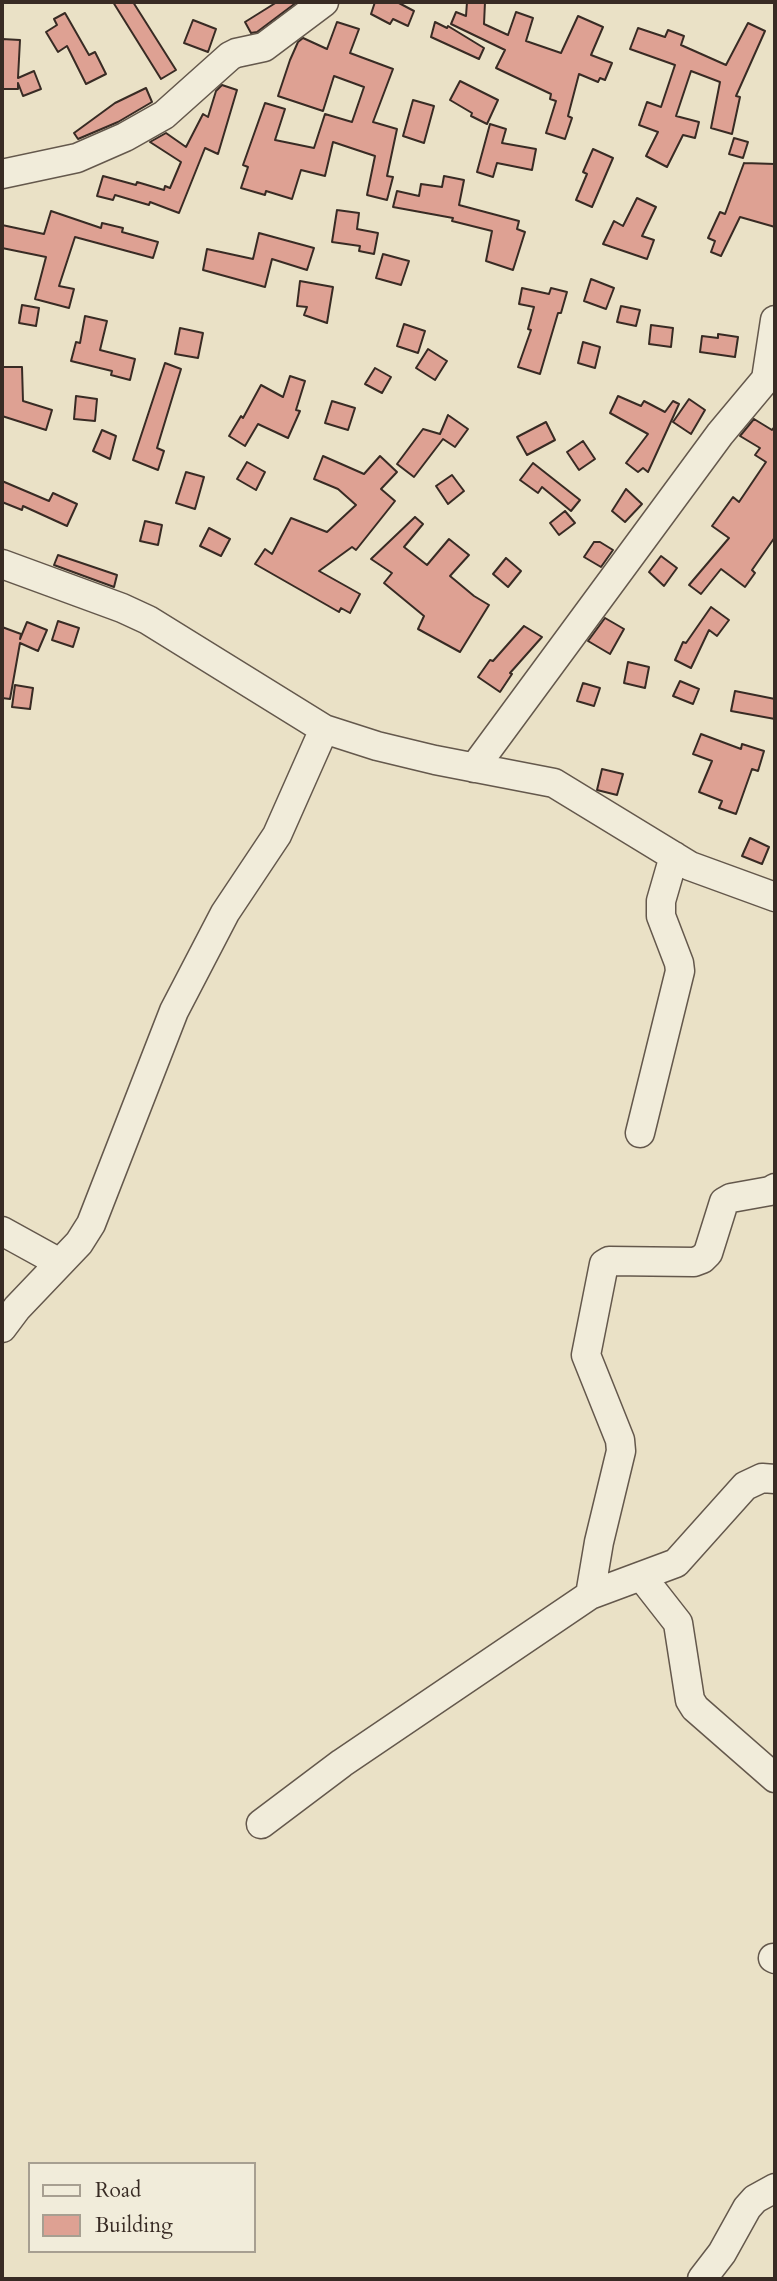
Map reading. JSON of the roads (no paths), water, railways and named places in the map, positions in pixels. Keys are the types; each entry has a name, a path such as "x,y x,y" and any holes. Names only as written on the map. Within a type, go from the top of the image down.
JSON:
{"street":[{"path":"2,174 78,158 125,137 164,115 230,56 236,52 264,47 324,2"},
{"path":"474,768 720,434 771,377 775,320"},
{"path":"2,564 148,620 324,729 377,746 554,783 690,866 775,897"},
{"path":"2,1328 79,1243 92,1224 174,1011 225,912 277,835 324,729"},
{"path":"640,1133 680,971 661,916 662,901 674,856"},
{"path":"590,1595 598,1542 621,1451 620,1440 586,1355 604,1264 609,1261 694,1262 702,1259 708,1253 724,1202 730,1198 775,1188"},
{"path":"2,1231 60,1263"},
{"path":"261,1824 342,1763 590,1595 677,1563 744,1486 762,1478 775,1479"},
{"path":"642,1577 678,1623 690,1700 695,1708 775,1778"},
{"path":"702,2279 722,2253 747,2208 755,2199 775,2188"}]}
